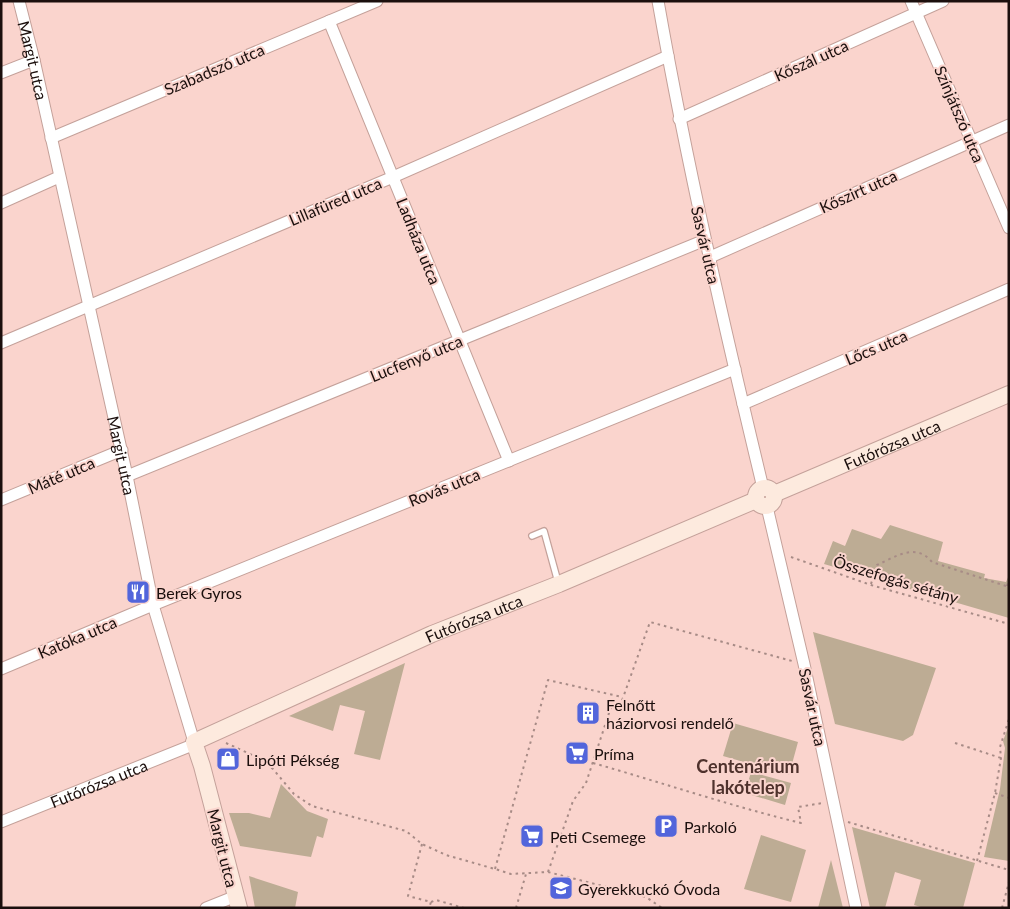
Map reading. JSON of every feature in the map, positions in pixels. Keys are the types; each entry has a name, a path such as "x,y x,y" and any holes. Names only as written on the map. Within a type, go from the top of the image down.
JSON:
{"street":[{"name":"Margit utca","path":"19,1 122,450 153,606 199,741 202,766 237,902"},
{"name":"Szabadszó utca","path":"51,138 377,1"},
{"name":"Sasvár utca","path":"658,1 704,240 804,664 856,908"},
{"name":"Színjátszó utca","path":"911,1 1009,228"},
{"name":"Kőszál utca","path":"680,119 943,1"},
{"name":"Ladháza utca","path":"329,21 509,460"},
{"name":"Lillafüred utca","path":"1,344 393,177 668,56"},
{"path":"1,73 34,60"},
{"name":"Kőszirt utca","path":"708,258 1009,125"},
{"path":"1,203 59,177"},
{"name":"Lucfenyő utca","path":"127,476 704,240"},
{"name":"Lőcs utca","path":"743,404 1009,289"},
{"name":"Rovás utca","path":"153,606 735,369"},
{"name":"Futórózsa utca","path":"1,822 199,741 432,634 559,584 1009,394"},
{"name":"Máté utca","path":"1,500 122,450"},
{"name":"Katóka utca","path":"1,669 153,606"},
{"path":"206,908 237,902"}],"lane":[{"path":"532,536 544,531 559,584"}],"path":[{"path":"871,585 877,565 911,551 927,556 932,562 1008,587 1009,578"},
{"name":"Összefogás sétány","path":"777,552 871,585 1009,624"},
{"path":"548,872 573,801 586,783 612,707 619,709 650,622 804,664"},
{"path":"495,869 548,680 622,697"},
{"path":"977,862 995,793 1001,758 1000,746 1009,719"},
{"path":"199,741 235,746 261,758 294,794 312,806 406,831 422,844 446,854 511,874 548,872 646,897 662,908"},
{"path":"955,743 1001,758"},
{"path":"593,763 750,810 801,823 798,807 833,801"},
{"path":"995,793 1009,798"},
{"path":"837,818 977,862 1009,870"},
{"path":"422,844 408,896 431,902 436,900 464,908"},
{"path":"516,908 526,874"},
{"path":"1002,908 1009,882"},
{"path":"429,908 431,902"}],"shaded area":[{"path":"890,525 943,542 938,561 985,574 984,578 1006,582 1009,575 1009,618 824,564 833,541 845,546 852,529 881,539"},
{"path":"813,632 936,668 913,735 903,741 835,724"},
{"path":"405,663 380,760 354,754 365,711 340,705 333,731 289,716"},
{"path":"733,723 798,742 789,775 723,756"},
{"path":"1009,725 1009,861 984,857 1000,789 1005,748 1003,741"},
{"path":"751,772 791,783 785,805 745,793"},
{"path":"281,784 307,811 328,819 323,838 317,836 311,857 240,846 229,813 249,813 270,818"},
{"path":"852,827 975,863 963,908 924,908 914,905 921,880 895,872 885,908 870,908"},
{"path":"761,835 806,850 791,902 744,889"},
{"path":"831,860 843,908 818,908"},
{"path":"249,876 298,892 295,908 255,908"}],"place":[{"name":"Berek Gyros","path":"138,592"},
{"name":"Felnőtt háziorvosi rendelő","path":"588,713"},
{"name":"Príma","path":"577,753"},
{"name":"Lipóti Pékség","path":"228,759"},
{"name":"Parkoló","path":"666,826"},
{"name":"Peti Csemege","path":"532,836"},
{"name":"Gyerekkuckó Óvoda","path":"561,888"}],"district":[{"name":"Centenárium lakótelep","path":"748,776"}]}
